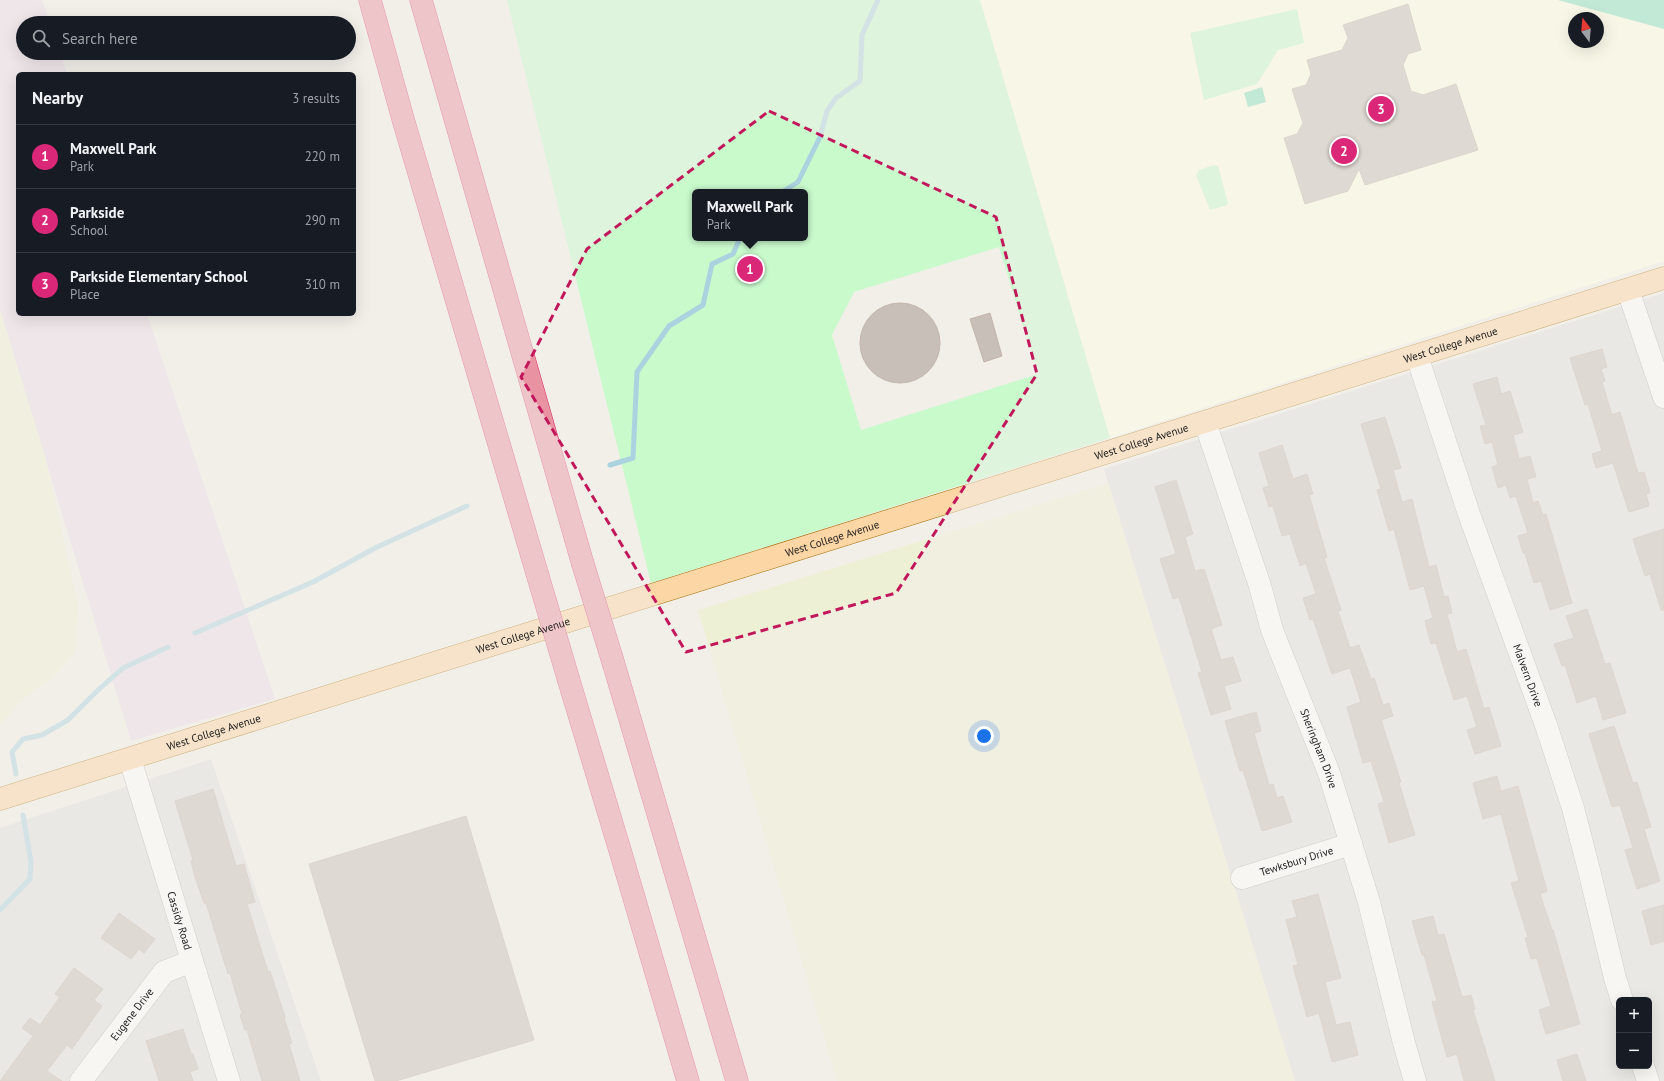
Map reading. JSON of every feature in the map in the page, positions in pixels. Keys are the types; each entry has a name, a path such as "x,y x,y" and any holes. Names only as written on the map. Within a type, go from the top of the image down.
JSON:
{"highway":[{"path":"370,0 405,126 688,1081"},
{"path":"421,0 582,561 737,1081"}],"main road":[{"name":"West College Avenue","path":"0,799 1664,278"}],"street":[{"path":"1628,290 1664,397"},
{"name":"Malvern Drive","path":"1417,356 1472,520 1546,725 1590,870 1615,978 1621,997"},
{"name":"Sheringham Drive","path":"1205,422 1260,586 1272,630 1329,773 1369,902 1415,1081"},
{"name":"Cassidy Road","path":"130,759 230,1081"},
{"name":"Tewksbury Drive","path":"1242,878 1351,844"},
{"name":"Eugene Drive","path":"81,1081 164,972 192,961"},
{"path":"1644,1069 1648,1081"}],"highlighted area":[{"path":"769,111 996,217 1037,374 896,593 686,652 521,377 587,249"}],"shaded area":[{"path":"0,0 42,0 48,16 16,16 16,60 62,60 66,72 16,72 16,316 148,316 275,699 131,741 0,310"},
{"path":"980,0 1664,0 1664,261 1110,438"},
{"path":"1664,293 1664,1081 1295,1081 1104,469"},
{"path":"0,310 45,456 78,605 75,653 52,678 20,701 0,726"},
{"path":"1108,483 1295,1081 837,1081 698,610"},
{"path":"211,759 321,1081 0,1081 0,828"}],"green space":[{"path":"507,0 980,0 1110,438 651,583","holes":["999,247 1038,374 861,430 832,335 854,292"]},
{"path":"1558,0 1664,0 1664,29 1604,12"},
{"path":"1297,9 1304,43 1278,50 1257,84 1204,100 1190,33"},
{"path":"1262,87 1266,102 1248,107 1244,93"},
{"path":"1214,165 1218,166 1228,203 1227,205 1210,210 1196,175 1199,170"}],"building":[{"path":"1408,4 1421,50 1408,54 1403,65 1411,91 1423,95 1456,84 1478,150 1365,185 1359,169 1348,191 1305,204 1284,138 1297,134 1303,123 1292,89 1306,85 1311,74 1307,60 1342,50 1348,38 1343,25"},
{"path":"892,303 908,303 929,314 940,335 940,351 929,372 908,383 892,383 878,377 871,372 866,365 860,351 860,335 866,321 871,314 878,309"},
{"path":"990,313 1002,356 984,362 970,319"},
{"path":"1602,349 1607,367 1601,369 1605,381 1602,382 1612,415 1620,412 1638,473 1644,472 1650,493 1646,494 1649,506 1629,512 1613,463 1596,468 1592,454 1602,451 1588,404 1585,405 1570,358"},
{"path":"1497,377 1501,394 1510,391 1523,432 1513,435 1519,459 1530,456 1536,477 1527,479 1533,503 1538,501 1543,515 1546,514 1572,603 1550,610 1541,581 1534,583 1525,553 1523,553 1518,536 1528,533 1516,496 1510,498 1506,485 1498,488 1492,467 1498,465 1492,442 1485,444 1480,426 1486,425 1473,384"},
{"path":"1385,417 1401,468 1393,470 1402,502 1412,499 1429,567 1436,565 1444,597 1448,596 1452,613 1447,614 1457,652 1466,649 1484,709 1489,707 1501,746 1475,754 1467,730 1477,727 1467,696 1454,700 1436,643 1431,644 1425,621 1433,618 1424,586 1410,590 1394,529 1389,531 1377,490 1381,489 1361,424"},
{"path":"1282,445 1293,479 1307,474 1313,494 1309,495 1327,557 1324,558 1341,610 1338,611 1350,648 1359,645 1371,679 1374,678 1383,705 1389,703 1393,716 1381,720 1401,782 1399,783 1415,835 1389,843 1378,804 1384,802 1371,761 1363,763 1347,707 1361,702 1350,668 1332,674 1313,619 1310,620 1303,598 1316,594 1306,563 1300,566 1290,534 1282,536 1273,506 1269,507 1263,488 1269,486 1259,453"},
{"path":"1176,480 1193,534 1185,537 1195,571 1204,569 1222,625 1211,629 1221,660 1233,657 1241,681 1224,686 1231,709 1211,715 1198,673 1202,672 1179,597 1173,599 1160,559 1176,554 1155,487"},
{"path":"1664,529 1664,610 1661,610 1650,574 1645,576 1633,539"},
{"path":"1587,609 1605,664 1610,663 1626,713 1603,720 1596,696 1577,703 1565,665 1562,666 1554,644 1574,638 1566,616"},
{"path":"1256,712 1261,731 1254,733 1269,785 1273,784 1277,798 1283,796 1292,822 1262,831 1243,770 1240,771 1225,721"},
{"path":"1614,726 1633,783 1637,782 1651,827 1644,829 1660,881 1637,889 1625,850 1633,848 1620,805 1612,807 1589,734"},
{"path":"1497,776 1501,791 1518,786 1547,891 1540,894 1553,930 1580,1024 1546,1034 1539,1010 1551,1006 1537,958 1531,959 1525,938 1528,937 1511,883 1519,881 1501,814 1483,819 1473,783"},
{"path":"213,789 236,866 244,864 255,902 247,904 268,972 270,971 285,1017 284,1018 292,1043 289,1044 300,1081 262,1081 247,1030 245,1030 240,1015 242,1014 230,973 228,974 206,903 204,903 195,877 191,861 193,860 175,801"},
{"path":"466,816 534,1040 396,1081 375,1081 309,864"},
{"path":"1318,894 1341,978 1325,982 1336,1025 1350,1022 1358,1055 1332,1062 1319,1013 1307,1017 1293,966 1298,965 1286,920 1297,917 1292,901"},
{"path":"1664,905 1664,941 1651,945 1642,911"},
{"path":"119,913 155,939 144,953 139,949 131,959 101,938"},
{"path":"1433,916 1438,935 1444,934 1462,997 1471,995 1475,1009 1473,1010 1495,1081 1464,1081 1457,1054 1447,1057 1432,1002 1437,1001 1424,955 1422,955 1412,921"},
{"path":"74,968 103,989 94,1000 102,1006 72,1049 67,1045 47,1071 62,1081 0,1081 33,1036 22,1028 30,1018 40,1025 60,997 55,994"},
{"path":"183,1029 191,1054 193,1054 198,1069 190,1072 193,1081 159,1081 146,1041"},
{"path":"1577,1054 1586,1081 1563,1081 1557,1060"}],"waterway":[{"path":"787,189 798,182 820,137 827,111 836,98 860,81 862,35 878,0"},
{"path":"610,465 633,458 637,372 669,326 703,305 712,264 733,254 739,241"},
{"path":"195,633 313,582 375,548 467,506"},
{"path":"16,774 12,752 23,739 42,735 68,720 123,668 168,647"},
{"path":"0,910 30,879 31,862 23,815"}],"place":[{"name":"Parkside Elementary School","path":"1381,109"},
{"name":"Parkside","path":"1344,151"},
{"name":"Maxwell Park","path":"750,269"}]}
